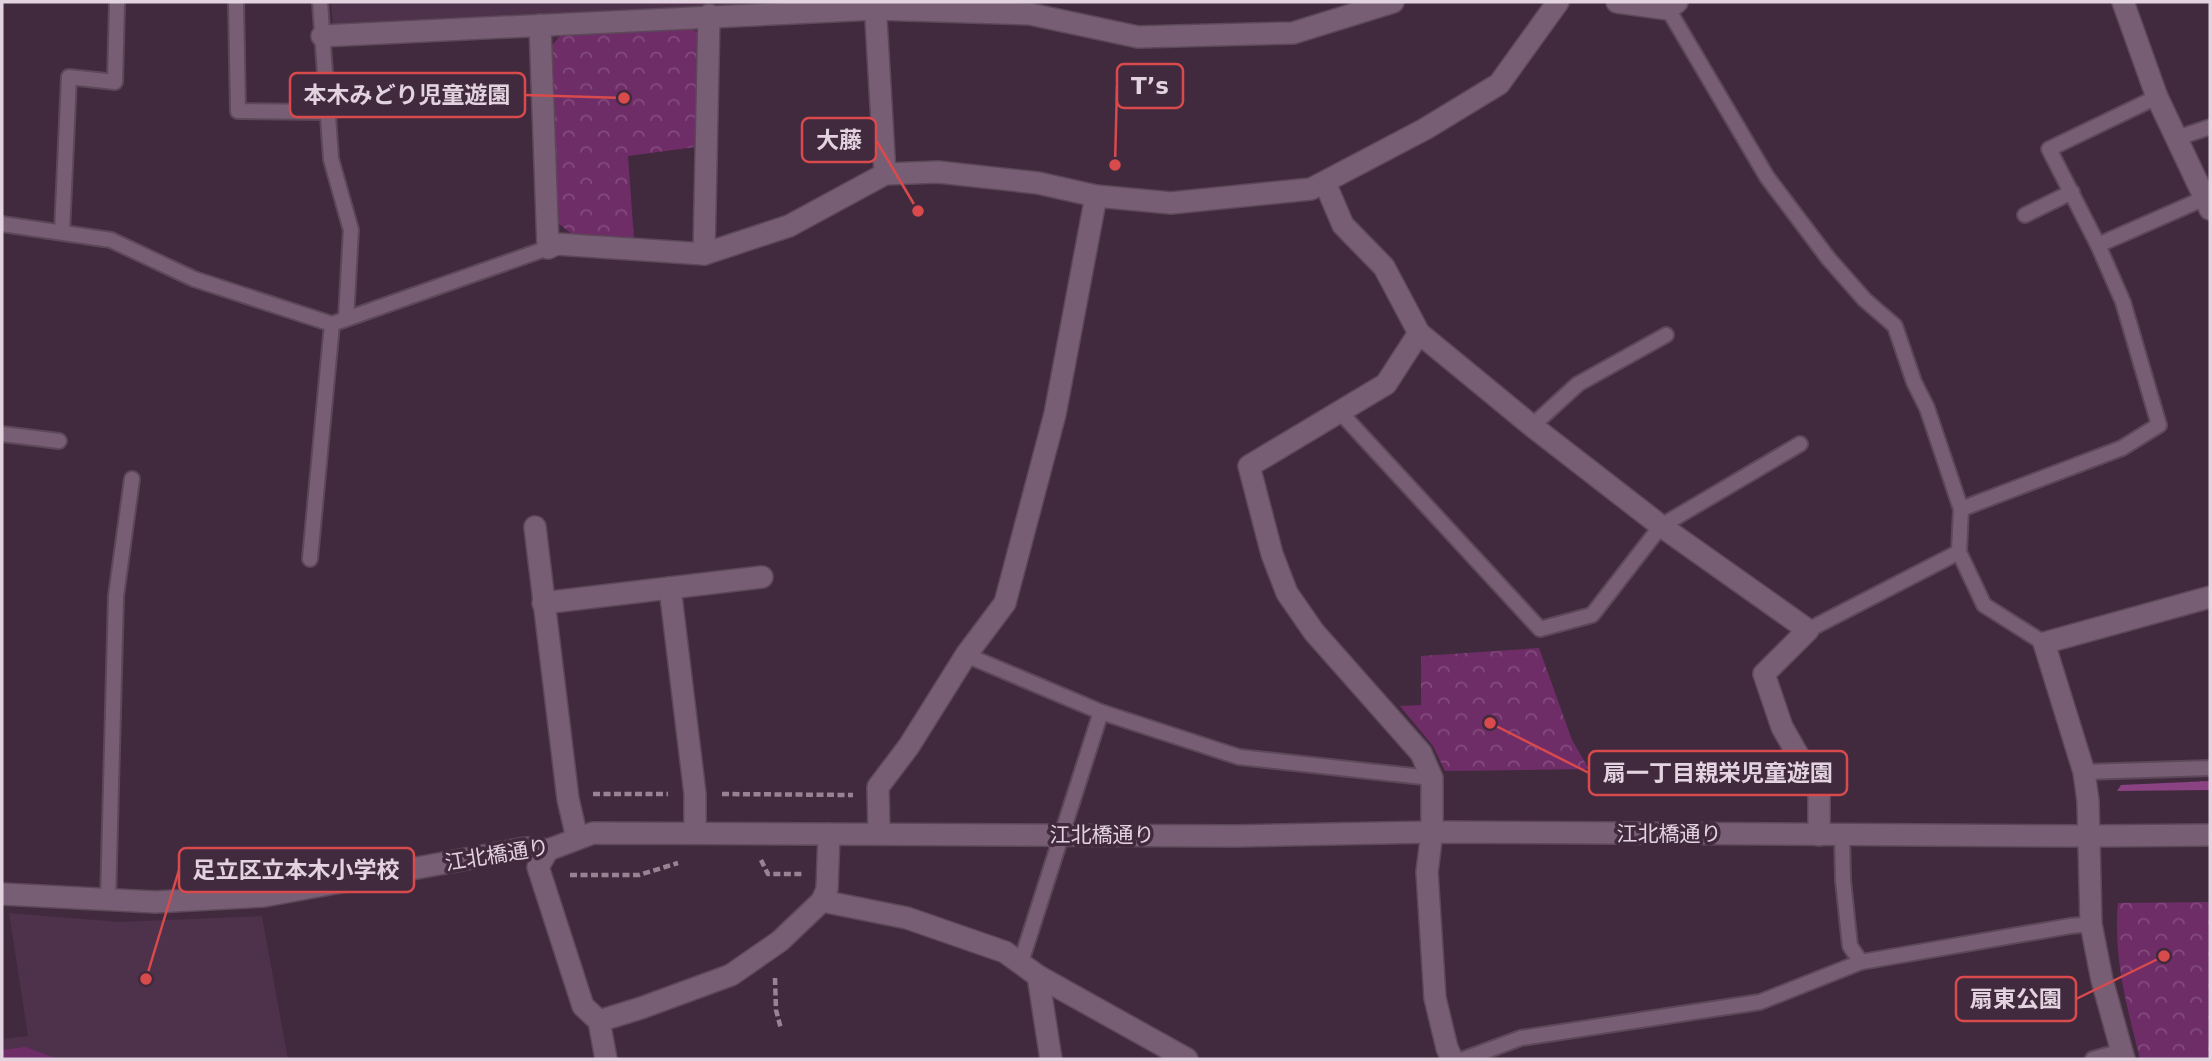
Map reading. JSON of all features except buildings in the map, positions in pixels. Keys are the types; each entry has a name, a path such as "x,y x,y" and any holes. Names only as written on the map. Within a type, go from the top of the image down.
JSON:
{"street":[{"path":"322,36 875,5 1030,13 1138,37 1293,33 1393,2"},
{"path":"540,25 548,247 556,244 704,254 789,226 885,174 938,172 1038,183 1096,196 1171,203 1311,189 1425,129 1499,83 1558,2"},
{"path":"1617,2 1672,6"},
{"path":"2123,2 2157,97 2208,203"},
{"path":"875,5 885,174"},
{"path":"704,254 709,15"},
{"path":"1325,183 1343,225 1384,267 1419,333 1532,426 1661,526 1808,629 1764,674 1782,727 1819,792 1819,835"},
{"path":"879,833 878,787 909,746 966,655 1005,603 1055,414 1096,196"},
{"path":"1419,333 1386,384 1249,466 1272,554 1287,593 1314,632 1421,753 1432,779 1432,832 1427,872 1435,998 1452,1059"},
{"path":"535,527 568,799 577,838"},
{"path":"543,603 762,577"},
{"path":"670,588 695,794 695,833"},
{"path":"2123,1055 2102,980 2091,924 2090,836 2084,772 2044,643 2210,597"},
{"name":"江北橋通り","path":"2,894 155,902 264,896 526,848 543,858 577,838 593,833 1235,836 1432,832 2210,835"},
{"path":"599,1021 731,975 773,946 822,901 827,888 829,834"},
{"path":"543,858 583,1006 599,1021 606,1059"},
{"path":"822,901 907,918 1005,952 1038,976 1187,1059"},
{"path":"1038,976 1051,1059"}],"lane":[{"path":"62,232 69,77 115,82 117,2"},
{"path":"236,2 238,111 328,112"},
{"path":"320,2 331,159 351,230 346,318"},
{"path":"1672,6 1767,177 1828,258 1865,300 1895,326 1914,382 1927,408 1961,509 1959,552 1984,605 2044,643"},
{"path":"1961,509 2122,447 2159,425 2123,302 2098,245 2049,149 2157,97"},
{"path":"2178,138 2210,127"},
{"path":"2025,215 2072,192"},
{"path":"2098,245 2208,203"},
{"path":"2,224 111,240 194,279 331,324 548,247"},
{"path":"310,559 331,324"},
{"path":"1532,426 1578,384 1666,335"},
{"path":"1340,412 1540,628 1592,615 1661,526 1800,444"},
{"path":"2,434 59,441"},
{"path":"108,901 116,596 132,478"},
{"path":"1808,629 1959,552"},
{"path":"966,655 1101,712 1239,757 1432,779"},
{"path":"1021,962 1101,712"},
{"path":"2084,772 2210,768"},
{"path":"1842,835 1843,880 1850,946 1861,962"},
{"path":"1464,1059 1521,1038 1760,1002 1861,962 2091,924"},
{"path":"2093,1059 2123,1055"}],"path":[{"path":"755,850 768,874 828,874"},
{"path":"543,858 555,875 639,875 689,860"},
{"path":"773,946 776,1010 781,1028"}],"shaded area":[{"path":"331,2 787,2 333,26"},
{"path":"9,913 120,922 262,916 288,1059 2,1059 2,1039 28,1036"}],"green space":[{"path":"689,26 698,33 695,147 628,156 634,240 572,234 558,223 550,48 564,31"},
{"path":"1539,648 1572,740 1589,769 1445,771 1433,746 1400,706 1421,705 1421,656"},
{"path":"2210,781 2210,790 2117,791 2121,785"},
{"path":"2210,902 2210,1059 2140,1059 2119,962 2118,903"},
{"path":"25,1047 58,1059 2,1059 2,1050"}],"place":[{"name":"本木みどり児童遊園","path":"624,98"},
{"name":"T’s","path":"1115,165"},
{"name":"大藤","path":"918,211"},
{"name":"扇一丁目親栄児童遊園","path":"1490,723"},
{"name":"扇東公園","path":"2164,956"},
{"name":"足立区立本木小学校","path":"146,979"}]}
